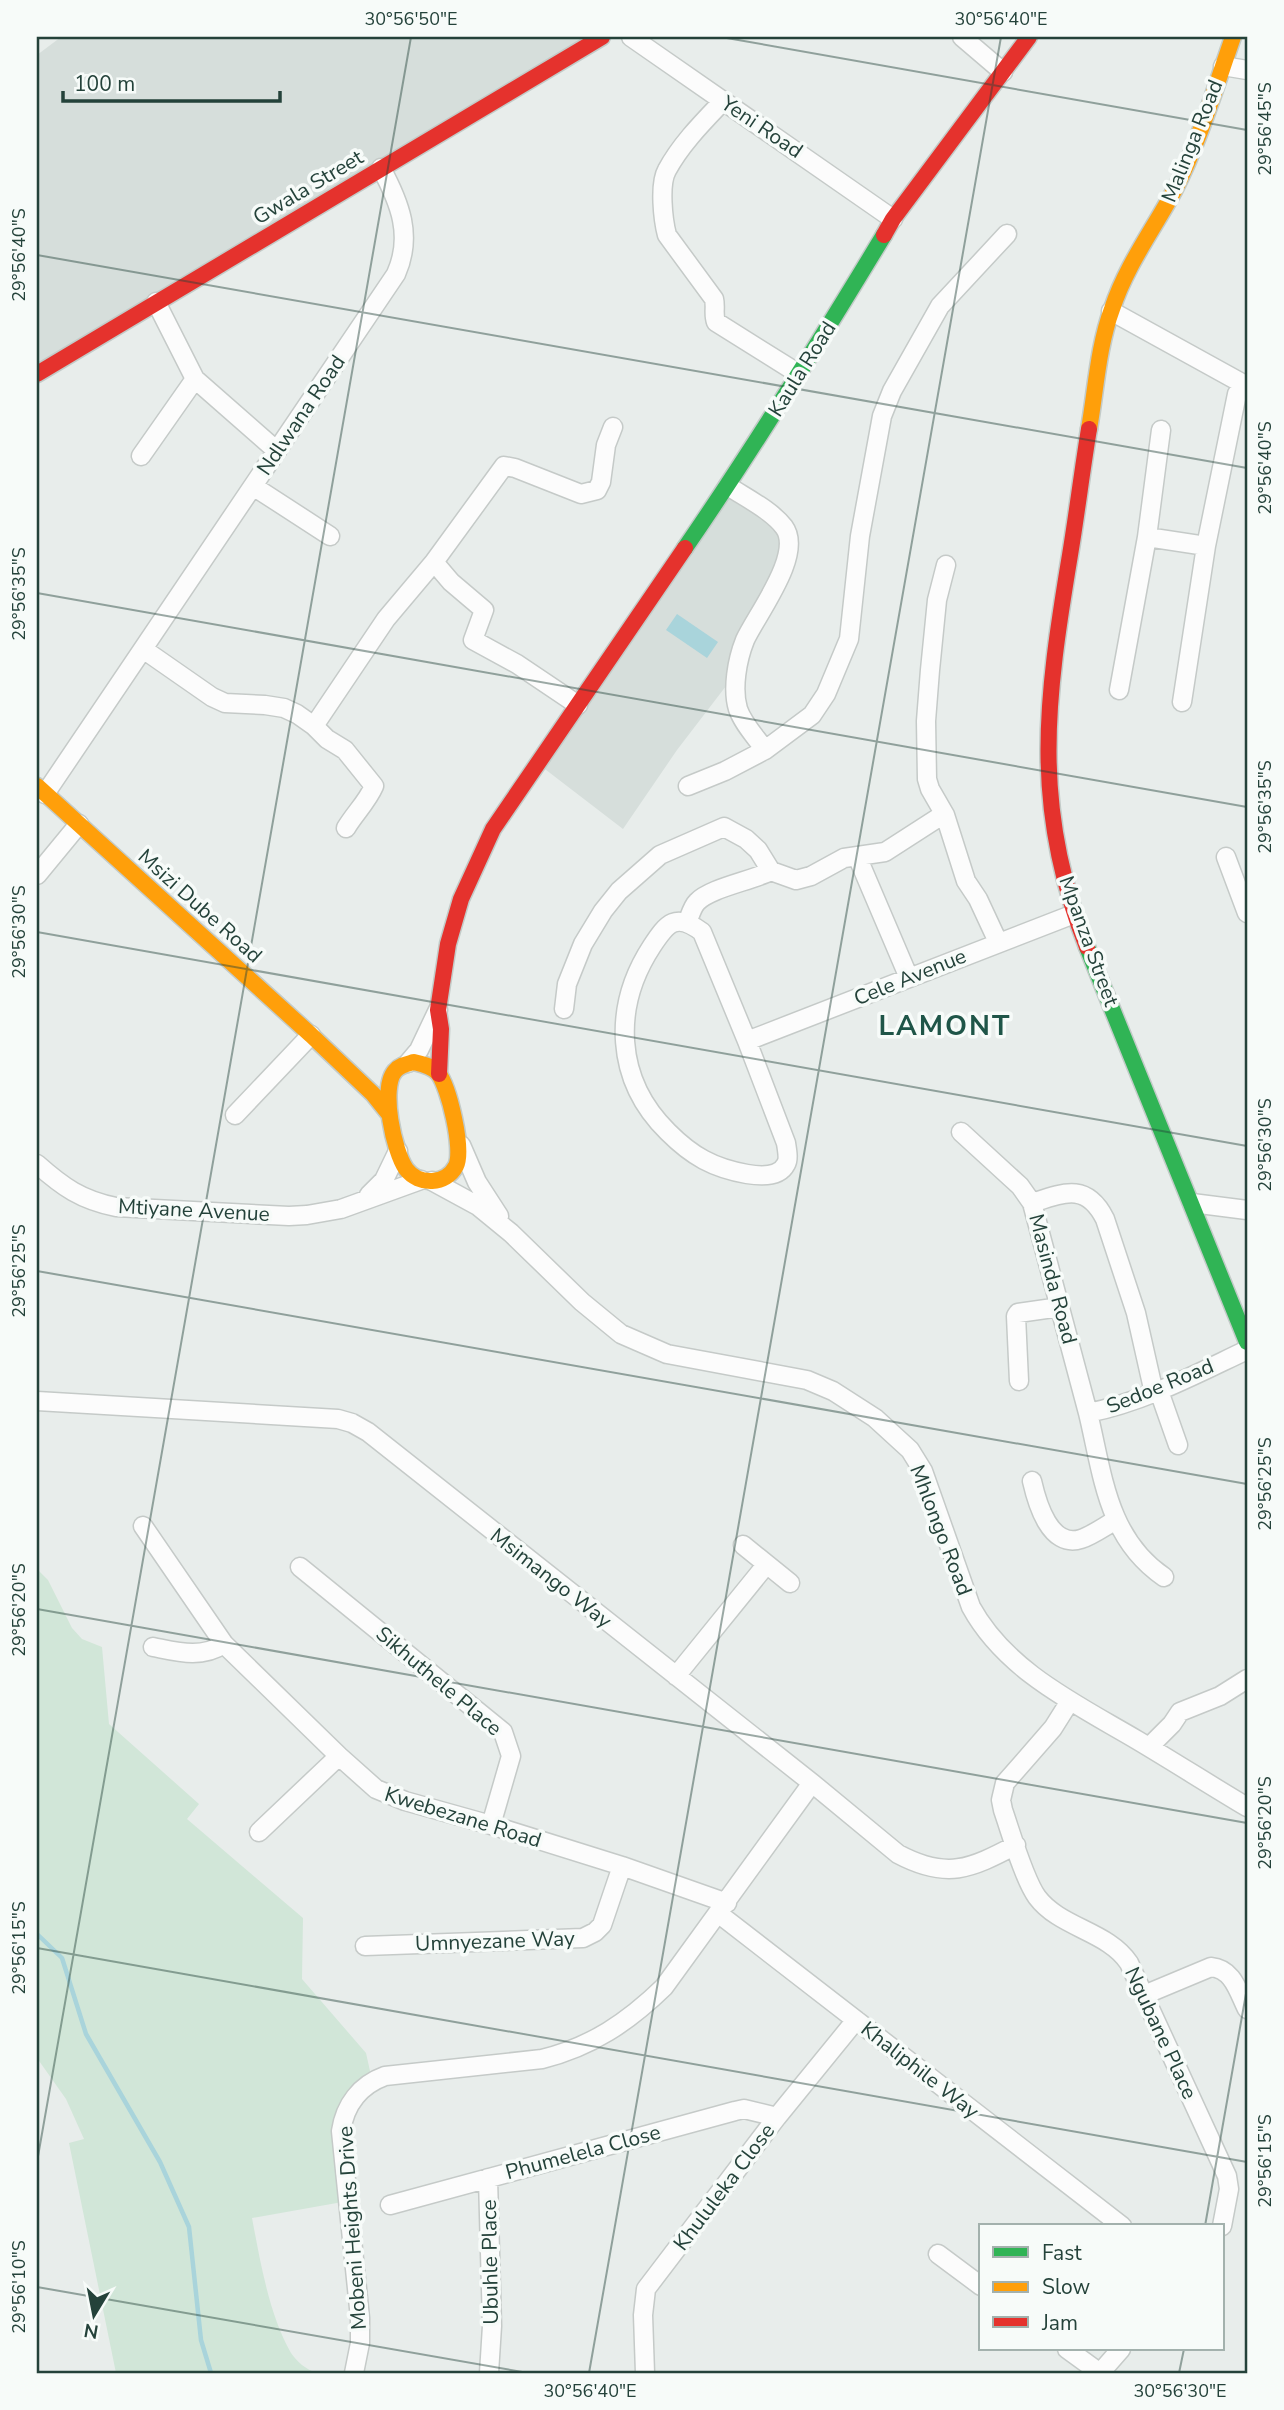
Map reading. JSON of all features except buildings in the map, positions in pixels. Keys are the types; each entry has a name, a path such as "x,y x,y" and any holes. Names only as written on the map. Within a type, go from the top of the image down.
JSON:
{"street":[{"name":"Gwala Street","path":"37,374 602,37"},
{"name":"Yeni Road","path":"631,37 893,219"},
{"path":"962,37 1003,72"},
{"name":"Kaula Road","path":"390,1066 419,1050 438,1010 453,922 472,871 493,829 728,486 893,219 1029,37"},
{"path":"1223,66 1233,37"},
{"name":"Malinga Road","path":"1111,311 1138,251 1162,213 1182,173 1223,66 1247,70"},
{"path":"723,100 685,143 665,172 662,205 667,235 714,299 713,315 716,322 799,374"},
{"name":"Ndlwana Road","path":"41,790 143,649 373,309 401,262 405,245 402,215 381,168"},
{"path":"688,786 765,750 812,715 831,683 849,639 860,536 882,416 892,391 940,306 1007,234"},
{"path":"156,302 195,379 277,451"},
{"path":"1111,311 1245,385 1237,394 1206,546 1182,702"},
{"name":"Mpanza Street","path":"1111,311 1085,452 1048,710 1049,803 1058,854 1074,914 1247,1342"},
{"path":"141,456 195,379"},
{"path":"314,726 386,619 434,562 504,466 581,494 597,490 601,482 606,445 613,427"},
{"path":"1119,690 1147,537 1161,430"},
{"path":"253,486 330,536"},
{"path":"728,486 785,528 789,540 787,559 744,642 737,674 735,695 739,711 765,750"},
{"path":"1147,537 1206,546"},
{"path":"434,562 451,582 484,610 473,640 578,705"},
{"path":"946,565 937,600 925,754 930,789 953,836 965,881 978,899 998,942"},
{"path":"143,649 212,697 225,703 284,708 314,726 327,739 345,750 374,786 367,801 345,828"},
{"name":"Msizi Dube Road","path":"41,790 311,1035 373,1094 389,1114"},
{"path":"564,1009 567,984 575,963 603,911 619,891 660,855 724,827 746,839 758,850 771,871 784,877 803,879 844,858 885,852 944,814"},
{"path":"37,876 79,824"},
{"path":"857,856 909,978"},
{"path":"1226,857 1247,913"},
{"path":"687,923 695,903 704,896 771,871"},
{"name":"Cele Avenue","path":"747,1041 1074,914"},
{"path":"678,921 687,923 702,932 786,1143 788,1159 784,1168 775,1173 762,1176 731,1171 708,1163 688,1151 661,1124 635,1088 625,1035 627,1001 640,964 668,924 678,921"},
{"name":"Kaula Road","path":"438,1010 441,1029 439,1074"},
{"path":"234,1115 311,1035"},
{"path":"334,1058 390,1066 422,1064 439,1074 445,1086 459,1142 460,1156 449,1175 427,1181 407,1171 398,1152 389,1114 387,1094 390,1066"},
{"name":"Masinda Road","path":"961,1132 1020,1186 1032,1203 1088,1413"},
{"name":"Mhlongo Road","path":"459,1142 485,1196 511,1233"},
{"name":"Mtiyane Avenue","path":"361,1201 384,1180 398,1152"},
{"name":"Mtiyane Avenue","path":"37,1164 67,1190 82,1198 116,1207 289,1216 327,1213 427,1181"},
{"name":"Mhlongo Road","path":"427,1181 478,1206 511,1233 582,1302 621,1334 641,1345 667,1354 807,1380 833,1391 875,1418 910,1450 923,1471 962,1584 979,1622 1002,1648 1022,1667 1070,1701 1247,1807"},
{"path":"1032,1203 1072,1192 1092,1199 1098,1205 1136,1313 1156,1392 1178,1445"},
{"path":"1192,1203 1247,1210"},
{"path":"1019,1381 1016,1315 1060,1307"},
{"name":"Sedoe Road","path":"1164,1577 1147,1566 1138,1556 1125,1539 1116,1520 1088,1413 1110,1409 1156,1392 1247,1350"},
{"name":"Msimango Way","path":"37,1401 338,1419 352,1423 368,1432 898,1854 929,1867 945,1870 979,1864 1016,1845"},
{"path":"1032,1481 1051,1530 1060,1537 1080,1539 1116,1520"},
{"name":"Kwebezane Road","path":"143,1526 224,1644 366,1783 386,1795 622,1866 723,1908"},
{"path":"743,1545 790,1583"},
{"path":"676,1676 766,1565"},
{"name":"Sikhuthele Place","path":"300,1567 503,1732 511,1756 491,1825"},
{"path":"153,1647 187,1654 203,1653 224,1644"},
{"path":"1149,1748 1180,1712 1220,1696 1247,1679"},
{"name":"Ngubane Place","path":"1070,1701 1054,1728 1005,1783 1001,1800 1036,1896 1052,1911 1123,1955 1144,1995 1227,2176 1229,2189 1222,2224"},
{"path":"259,1832 338,1756"},
{"path":"723,1908 812,1783"},
{"name":"Umnyezane Way","path":"365,1946 583,1938 595,1933 602,1925 622,1866"},
{"name":"Khaliphile Way","path":"723,1908 856,2020 1119,2224"},
{"name":"Mobeni Heights Drive","path":"354,2373 360,2343 360,2318 341,2131 348,2106 358,2093 373,2080 385,2076 542,2059 588,2044 639,2012 664,1987 723,1908"},
{"path":"1144,1995 1211,1966 1227,1972 1247,2009"},
{"name":"Khululeka Close","path":"645,2373 643,2315 646,2288 777,2117 856,2020"},
{"name":"Phumelela Close","path":"390,2205 735,2111 744,2109 777,2117"},
{"name":"Ubuhle Place","path":"488,2178 491,2346 489,2373"},
{"path":"938,2254 979,2285"},
{"path":"1068,2350 1100,2373 1120,2350"}],"shaded area":[{"path":"61,37 602,37 37,373 37,55"},
{"path":"727,485 788,540 736,673 677,750 623,829 537,763"}],"green space":[{"path":"37,1569 48,1580 72,1628 82,1639 102,1647 109,1724 199,1804 187,1819 303,1918 302,1979 366,2053 372,2080 348,2105 348,2201 252,2218 266,2287 283,2338 296,2359 316,2373 116,2373 69,2143 84,2139 66,2099 37,2058"}],"water":[{"path":"677,614 718,642 707,658 666,630"}],"waterway":[{"path":"37,1934 62,1958 86,2034 160,2162 189,2227 201,2340 211,2373"}],"traffic: fast":[{"path":"685,548 787,393 884,235"},
{"path":"1087,947 1247,1342"}],"traffic: slow":[{"path":"1089,429 1100,353 1112,309 1132,263 1183,172 1233,37"},
{"path":"37,786 311,1035 373,1094 389,1114"},
{"path":"414,1062 430,1067 438,1073 447,1091 454,1119 458,1158 452,1172 439,1180 425,1181 411,1175 401,1161 393,1135 389,1105 391,1079 399,1067 414,1062"}],"traffic: jam":[{"path":"37,374 602,37"},
{"path":"884,235 893,219 1029,37"},
{"path":"1087,947 1069,896 1057,847 1048,753 1055,657 1089,429"},
{"path":"439,1074 441,1029 438,1010 448,944 461,899 493,829 685,548"}],"district":[{"name":"LAMONT","path":"945,1025"}]}
